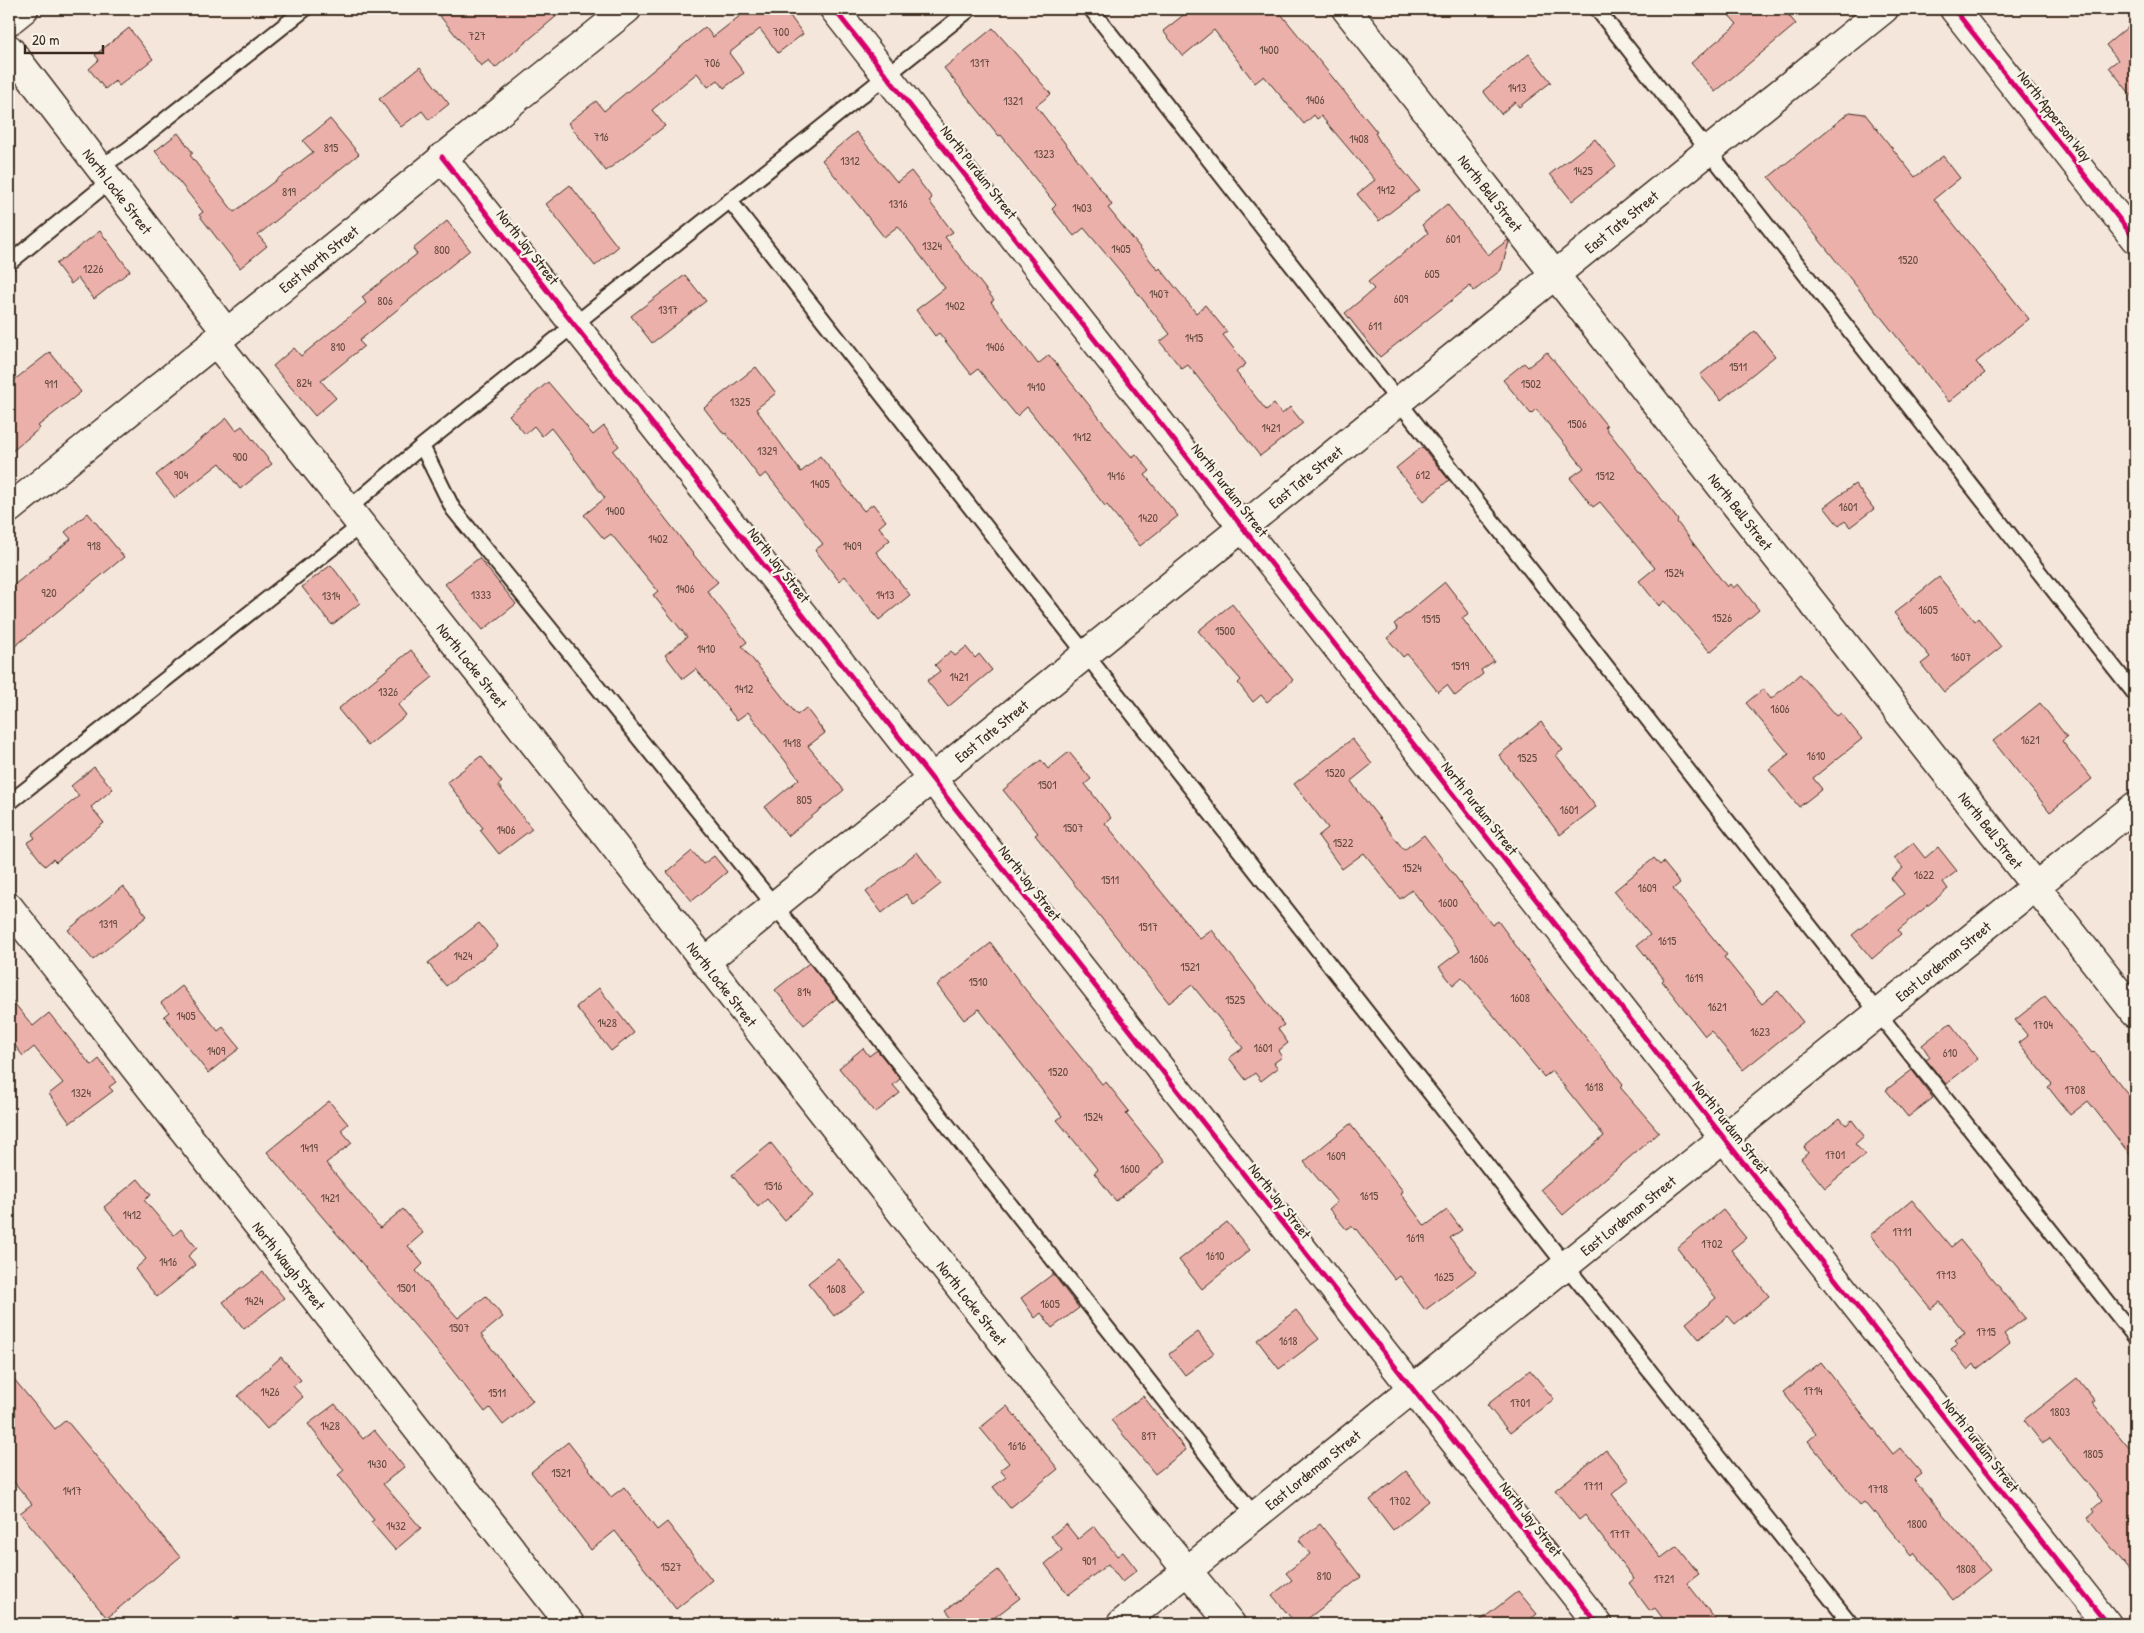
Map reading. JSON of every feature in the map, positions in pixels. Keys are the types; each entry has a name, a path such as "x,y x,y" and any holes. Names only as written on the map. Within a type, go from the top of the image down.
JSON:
{"street":[{"path":"9,21 24,9"},
{"name":"East North Street","path":"9,509 627,9"},
{"name":"North Purdum Street","path":"834,9 2107,1624"},
{"name":"North Bell Street","path":"1346,9 2135,1014"},
{"name":"East Tate Street","path":"705,962 1555,277 1884,9"},
{"name":"North Apperson Way","path":"1954,9 2135,239"},
{"name":"North Locke Street","path":"9,49 105,174 220,337 355,517 1071,1429 1231,1624"},
{"name":"North Jay Street","path":"442,157 1598,1624"},
{"name":"East Lordeman Street","path":"1121,1624 2135,806"},
{"name":"North Waugh Street","path":"9,907 570,1624"}],"lane":[{"path":"9,263 105,174 126,150 305,9"},
{"path":"9,803 355,517 422,446 575,326 970,9"},
{"path":"1091,9 1878,1013 2135,1337"},
{"path":"1597,9 2135,694"},
{"path":"730,201 1566,1266 1851,1624"},
{"path":"422,446 452,509 775,906 1255,1516"}],"building":[{"path":"434,9 565,9 495,68 489,60 481,66"},
{"path":"744,9 785,9 803,34 778,53 760,29 729,53 744,73 724,88 718,80 708,87 697,73 652,110 665,126 606,171 568,123 596,101 604,111 705,27 713,37 746,11"},
{"path":"1191,9 1277,9 1377,132 1375,133 1381,143 1419,190 1379,221 1357,194 1375,180 1321,116 1317,119 1314,115 1304,124 1264,76 1255,83 1214,30 1183,56 1163,31"},
{"path":"1723,9 1783,9 1796,24 1715,92 1691,63 1737,24"},
{"path":"2135,21 2135,100 2109,67 2118,60 2106,45"},
{"path":"129,28 153,59 119,86 115,81 105,89 89,69 99,60 95,55"},
{"path":"993,28 1051,94 1036,106 1106,196 1112,205 1108,208 1158,270 1160,268 1196,313 1205,305 1227,332 1223,335 1246,364 1236,372 1266,410 1274,404 1282,414 1290,407 1303,423 1260,456 1188,365 1182,369 1160,342 1170,334 1121,272 1084,228 1074,236 1052,209 1056,205 1001,135 999,136 944,68"},
{"path":"1529,54 1551,82 1519,107 1515,102 1501,114 1483,91"},
{"path":"420,67 449,104 429,120 422,111 401,127 379,99"},
{"path":"1850,112 1865,114 1915,177 1943,156 1960,178 1934,199 2029,319 1976,362 1985,373 1949,402 1769,177"},
{"path":"330,119 359,154 258,235 267,246 240,268 199,215 203,212 155,151 178,133 193,153 190,155 234,212 313,152 303,141"},
{"path":"856,132 897,182 911,171 932,198 929,201 953,232 945,237 994,300 991,302 1038,364 1049,355 1122,446 1132,457 1136,454 1150,471 1145,475 1178,516 1140,546 1107,505 1105,506 1027,407 1017,416 978,369 971,374 939,333 935,336 916,310 945,288 898,226 884,237 822,160"},
{"path":"1595,139 1616,166 1572,201 1550,174"},
{"path":"570,185 618,247 595,266 546,204"},
{"path":"1447,204 1488,255 1508,240 1501,270 1474,291 1470,286 1380,357 1345,313 1374,289 1368,282 1428,233 1422,225"},
{"path":"447,221 470,250 359,341 364,346 321,381 336,398 315,416 273,366 294,348 301,356 366,303 362,297 417,254 413,249"},
{"path":"100,231 130,271 94,299 78,278 71,284 56,264"},
{"path":"685,275 706,301 652,343 631,316"},
{"path":"1755,331 1775,356 1721,400 1700,375"},
{"path":"50,352 81,392 38,426 40,428 9,454 9,384"},
{"path":"1547,352 1607,426 1605,427 1678,520 1677,522 1727,587 1730,584 1733,588 1738,584 1759,610 1710,652 1665,601 1659,606 1639,581 1655,568 1600,502 1593,507 1570,478 1584,468 1536,409 1531,414 1503,380 1524,363 1528,367"},
{"path":"756,367 776,393 756,409 801,472 820,456 864,511 873,504 886,521 879,527 890,540 876,552 910,595 879,620 845,576 839,581 815,550 823,544 766,473 760,478 726,433 724,434 704,408"},
{"path":"548,382 593,435 604,426 619,446 613,451 697,559 718,582 707,591 747,642 742,646 797,715 806,708 825,733 808,746 844,790 788,836 765,807 799,779 748,712 737,720 696,669 683,679 665,655 687,637 653,595 658,591 611,534 604,539 584,515 605,498 551,428 542,436 534,426 525,434 509,415"},
{"path":"227,418 236,430 242,426 272,464 240,489 220,463 175,498 156,475"},
{"path":"1422,447 1449,480 1424,501 1396,468"},
{"path":"1855,484 1874,509 1850,527 1845,521 1839,526 1824,507"},
{"path":"88,513 124,557 9,651 9,589 71,539 65,532"},
{"path":"479,558 516,604 483,630 445,584"},
{"path":"331,565 360,603 332,625 302,587"},
{"path":"1939,577 1975,621 1978,618 2001,647 1944,692 1921,664 1930,657 1894,613"},
{"path":"1445,582 1469,613 1462,618 1494,661 1481,670 1483,674 1455,696 1447,685 1438,692 1407,654 1403,657 1387,638 1398,629 1394,624"},
{"path":"1232,604 1293,680 1267,702 1261,695 1253,702 1238,683 1241,680 1198,631"},
{"path":"966,647 975,658 979,654 992,670 948,707 927,681 940,671 935,665 951,651 955,656"},
{"path":"411,650 433,677 398,705 406,715 368,746 338,709"},
{"path":"1800,674 1837,716 1841,713 1862,739 1813,778 1822,789 1799,807 1769,770 1789,754 1746,703 1763,689 1771,699"},
{"path":"2040,703 2067,737 2062,741 2092,779 2050,812 1993,741"},
{"path":"1541,722 1563,750 1556,755 1596,807 1560,835 1499,755"},
{"path":"1352,739 1372,764 1351,781 1404,850 1424,835 1492,925 1498,921 1551,994 1623,1084 1620,1087 1659,1132 1563,1215 1541,1189 1604,1136 1552,1071 1544,1077 1462,977 1453,985 1439,967 1460,951 1412,890 1400,899 1364,853 1342,869 1318,836 1328,828 1294,784"},
{"path":"1069,752 1091,779 1085,784 1111,818 1105,823 1200,939 1212,930 1284,1025 1278,1029 1288,1043 1278,1051 1282,1057 1274,1063 1278,1068 1261,1081 1255,1073 1246,1080 1229,1058 1243,1048 1192,985 1169,1003 1035,835 1038,833 1003,790 1041,760 1048,769"},
{"path":"481,756 502,782 498,785 532,829 499,854 480,830 483,828 447,782"},
{"path":"94,767 113,789 91,807 104,823 56,862 53,859 45,866 27,843 35,838 32,834 79,796 71,786"},
{"path":"1913,843 1925,858 1938,847 1957,871 1943,882 1948,889 1898,930 1901,934 1872,959 1852,935 1904,894 1891,878 1903,868 1894,858"},
{"path":"692,851 703,864 714,856 727,872 692,901 667,872"},
{"path":"917,852 941,884 914,905 906,894 882,913 866,892"},
{"path":"1654,858 1660,865 1663,862 1680,883 1673,889 1727,955 1724,957 1762,1004 1778,991 1803,1022 1743,1070 1711,1031 1705,1036 1662,981 1664,979 1637,945 1650,935 1614,891"},
{"path":"123,886 147,916 93,960 68,930"},
{"path":"479,923 498,946 446,986 428,963"},
{"path":"991,943 1017,979 1102,1084 1106,1082 1129,1111 1126,1114 1165,1162 1116,1201 1094,1173 1098,1170 1057,1120 1062,1116 979,1009 964,1020 937,985"},
{"path":"809,963 837,998 804,1025 775,990"},
{"path":"182,986 218,1031 223,1027 240,1048 208,1073 164,1016 169,1012 161,1003"},
{"path":"599,988 634,1033 611,1051 576,1007"},
{"path":"2045,996 2092,1053 2094,1051 2135,1103 2135,1161 2088,1101 2070,1115 2048,1087 2052,1084 2019,1043 2028,1036 2015,1020"},
{"path":"9,997 33,1026 49,1013 89,1063 92,1065 99,1059 116,1082 109,1087 113,1091 70,1123 49,1094 63,1083 34,1047 23,1056 9,1038"},
{"path":"1950,1023 1978,1059 1946,1084 1926,1060 1930,1057 1922,1045"},
{"path":"863,1048 869,1056 877,1050 900,1079 893,1085 900,1093 875,1113 839,1068"},
{"path":"1912,1070 1933,1098 1908,1117 1886,1090"},
{"path":"329,1101 348,1124 341,1130 352,1143 326,1163 380,1228 403,1209 423,1233 408,1246 423,1264 416,1271 458,1318 486,1296 503,1317 481,1335 533,1401 503,1425 490,1408 485,1412 446,1362 267,1152"},
{"path":"1840,1118 1846,1125 1852,1120 1864,1136 1855,1144 1865,1155 1825,1188 1801,1159 1808,1153 1804,1147"},
{"path":"1350,1124 1403,1191 1401,1194 1425,1226 1447,1210 1462,1230 1450,1238 1476,1272 1425,1310 1400,1276 1395,1280 1356,1229 1351,1226 1346,1229 1329,1209 1337,1202 1304,1162"},
{"path":"771,1143 813,1196 784,1220 767,1199 758,1207 732,1175"},
{"path":"138,1179 151,1195 144,1200 174,1235 181,1229 197,1248 188,1256 196,1265 157,1297 135,1269 146,1259 104,1207"},
{"path":"1912,1200 1951,1247 1960,1240 2025,1318 2004,1334 2010,1343 1977,1369 1974,1364 1968,1370 1951,1349 1958,1344 1955,1341 1965,1333 1940,1302 1931,1309 1870,1235"},
{"path":"1723,1210 1746,1238 1731,1250 1769,1296 1735,1324 1728,1316 1699,1339 1686,1323 1716,1298 1677,1248"},
{"path":"1227,1222 1250,1250 1202,1289 1179,1260"},
{"path":"839,1259 865,1292 834,1316 808,1283"},
{"path":"263,1272 284,1298 244,1329 223,1302"},
{"path":"1053,1274 1079,1308 1052,1328 1041,1313 1035,1318 1021,1298"},
{"path":"1296,1310 1319,1339 1279,1369 1257,1340"},
{"path":"1198,1332 1214,1353 1185,1375 1169,1354"},
{"path":"281,1357 301,1380 293,1386 303,1397 267,1429 238,1396"},
{"path":"1821,1362 1893,1454 1900,1448 1922,1474 1914,1480 1990,1570 1953,1600 1914,1552 1911,1555 1875,1512 1874,1514 1864,1502 1860,1505 1808,1441 1816,1434 1783,1392"},
{"path":"1530,1370 1554,1399 1510,1433 1487,1405"},
{"path":"9,1373 55,1429 66,1420 180,1557 107,1618 20,1513 32,1504 9,1476"},
{"path":"2077,1378 2095,1401 2092,1403 2135,1455 2135,1577 2088,1518 2095,1512 2093,1509 2102,1501 2050,1438 2042,1443 2024,1420"},
{"path":"1143,1396 1186,1450 1155,1474 1111,1420"},
{"path":"335,1404 363,1439 374,1430 404,1467 383,1484 421,1528 395,1550 371,1522 374,1520 338,1475 344,1470 308,1424"},
{"path":"1007,1406 1058,1469 1010,1508 993,1487 1006,1477 1000,1470 1009,1463 980,1428"},
{"path":"568,1442 611,1497 624,1487 657,1530 667,1522 712,1580 676,1609 615,1531 591,1550 531,1472"},
{"path":"1606,1450 1630,1480 1612,1494 1661,1558 1677,1546 1699,1574 1687,1583 1719,1624 1667,1624 1655,1608 1650,1611 1629,1583 1634,1579 1585,1515 1579,1520 1555,1490"},
{"path":"1406,1471 1429,1501 1393,1530 1370,1500"},
{"path":"1066,1524 1078,1539 1094,1526 1117,1556 1123,1552 1137,1570 1122,1582 1108,1564 1068,1595 1045,1564 1062,1550 1051,1536"},
{"path":"1320,1524 1361,1577 1301,1624 1296,1624 1272,1595 1292,1580 1286,1573 1310,1554 1299,1540"},
{"path":"998,1570 1020,1598 986,1624 957,1624 946,1610"},
{"path":"1518,1591 1537,1614 1524,1624 1476,1624"}],"cycle path":[{"path":"834,9 2107,1624"},
{"path":"1954,9 2135,239"},
{"path":"442,157 1598,1624"}]}
